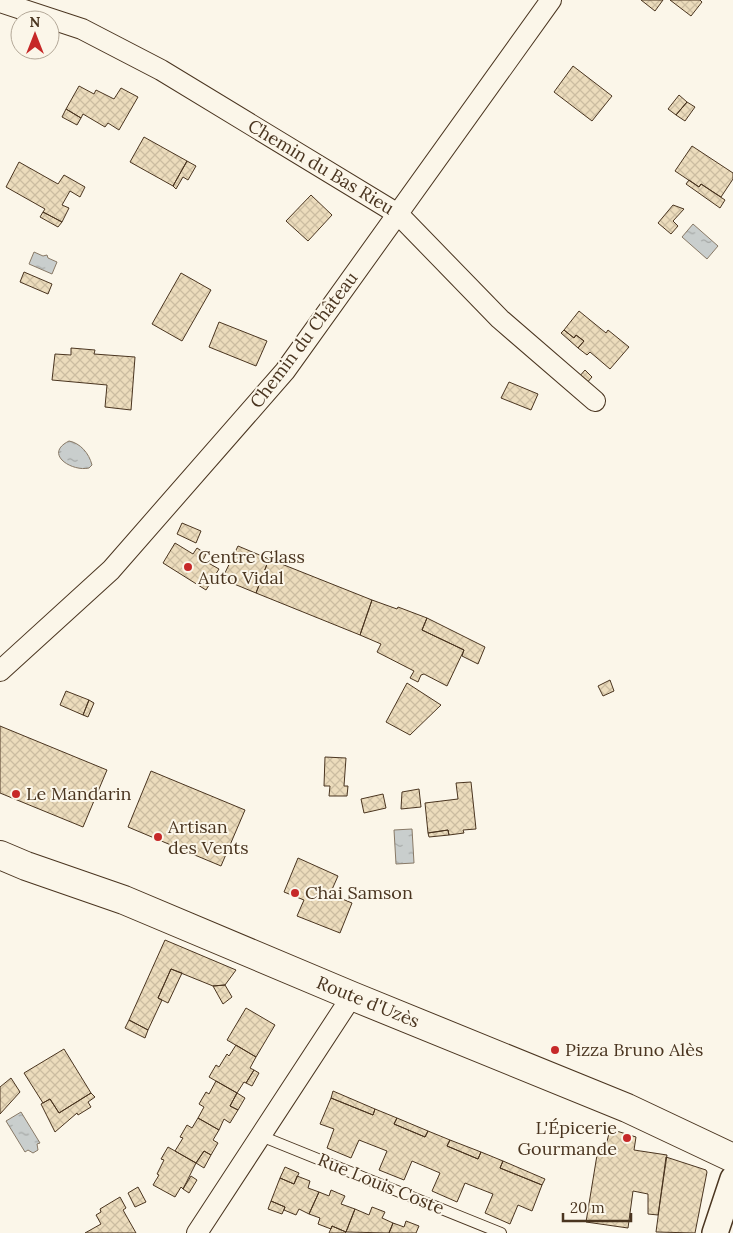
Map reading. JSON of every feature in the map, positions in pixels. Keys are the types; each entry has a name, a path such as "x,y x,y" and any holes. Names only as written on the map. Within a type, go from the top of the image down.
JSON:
{"main road":[{"name":"Route d'Uzès","path":"0,855 124,900 352,996 627,1108 733,1158"}],"street":[{"name":"Chemin du Château","path":"0,671 111,570 279,378 551,0"},
{"name":"Chemin du Bas Rieu","path":"0,2 82,29 144,61 398,214 500,319 595,401"},
{"path":"198,1233 352,996"},
{"path":"715,1233 733,1179"}],"lane":[{"name":"Rue Louis Coste","path":"261,1136 501,1233"}],"water":[{"path":"693,224 718,246 707,259 682,237"},
{"path":"34,252 43,256 47,255 48,258 57,262 52,274 29,264"},
{"path":"69,441 80,446 86,453 92,465 89,468 82,469 68,465 59,456 62,446"},
{"path":"412,829 414,863 396,864 394,830"},
{"path":"21,1112 40,1143 37,1144 38,1150 33,1153 28,1150 25,1152 6,1121"}],"building":[{"path":"641,0 663,0 655,11"},
{"path":"670,0 700,0 702,2 691,16"},
{"path":"573,66 612,96 592,121 554,92"},
{"path":"79,86 94,94 96,90 114,99 121,88 138,97 119,130 108,123 105,127 83,114 81,118 66,109"},
{"path":"679,95 687,102 676,115 668,109"},
{"path":"687,102 695,107 685,121 676,115"},
{"path":"66,109 81,118 77,125 62,117"},
{"path":"144,137 187,161 173,186 130,162"},
{"path":"692,146 733,173 733,179 721,197 701,184 699,187 675,171"},
{"path":"187,161 196,166 188,180 183,177 176,189 173,186"},
{"path":"19,162 58,184 64,175 85,187 80,197 70,191 62,205 69,208 62,222 43,212 45,209 6,187"},
{"path":"689,180 699,187 701,184 725,200 720,208 686,184"},
{"path":"311,195 332,215 308,241 286,221"},
{"path":"673,205 684,209 673,221 678,226 671,234 658,223"},
{"path":"43,212 62,222 58,227 40,217"},
{"path":"24,272 52,284 48,294 20,282"},
{"path":"181,273 211,290 182,341 152,324"},
{"path":"579,311 606,333 608,330 629,347 610,369 590,352 587,355 578,348 584,341 576,335 574,338 564,330"},
{"path":"219,322 267,341 256,366 209,347"},
{"path":"564,330 574,338 576,335 584,341 578,348 561,333"},
{"path":"71,348 95,350 94,354 135,357 131,410 105,407 107,385 52,380 55,354 71,355"},
{"path":"585,370 592,377 586,384 578,378"},
{"path":"509,382 538,394 531,410 501,398"},
{"path":"182,523 201,531 196,543 177,534"},
{"path":"175,543 193,554 197,548 206,554 203,560 219,569 206,590 163,563"},
{"path":"238,546 269,559 256,593 222,579"},
{"path":"269,559 372,600 360,635 256,593"},
{"path":"372,600 427,618 422,630 464,650 447,686 424,674 421,675 418,682 410,678 414,671 377,652 381,644 360,635"},
{"path":"427,618 485,647 478,664 462,656 464,650 422,630"},
{"path":"610,680 614,691 603,696 598,686"},
{"path":"407,683 441,705 410,735 386,722"},
{"path":"66,691 89,700 83,715 60,705"},
{"path":"89,700 94,703 88,717 83,715"},
{"path":"0,726 107,770 83,827 0,793"},
{"path":"325,757 346,758 344,786 348,786 347,796 329,796 330,786 324,786"},
{"path":"151,771 245,810 221,866 128,827"},
{"path":"471,782 476,829 463,830 464,833 449,835 448,830 428,833 425,803 458,799 456,783"},
{"path":"419,789 421,807 401,809 402,792"},
{"path":"383,794 386,808 364,813 361,799"},
{"path":"448,830 449,835 429,837 428,833"},
{"path":"298,858 338,876 330,894 352,903 340,933 297,916 304,900 284,892"},
{"path":"165,940 236,970 225,985 213,986 171,969 158,998 162,1000 148,1030 129,1020"},
{"path":"171,969 182,973 168,1003 158,998"},
{"path":"225,985 232,997 223,1004 213,986"},
{"path":"246,1008 275,1025 256,1057 227,1040"},
{"path":"129,1020 148,1030 145,1038 125,1028"},
{"path":"236,1045 256,1057 250,1068 254,1070 237,1093 209,1077 216,1065 219,1067 227,1054 229,1056"},
{"path":"64,1049 91,1093 59,1113 50,1099 43,1103 24,1073"},
{"path":"254,1070 259,1073 252,1086 246,1083"},
{"path":"11,1078 20,1092 0,1114 0,1087"},
{"path":"216,1081 237,1093 230,1106 238,1110 230,1123 224,1119 219,1130 198,1118 204,1107 199,1104 206,1092 209,1094"},
{"path":"333,1091 375,1109 373,1115 331,1098"},
{"path":"91,1093 95,1097 88,1102 91,1107 78,1115 77,1113 55,1132 41,1104 50,1099 59,1113"},
{"path":"237,1093 245,1098 238,1110 230,1106"},
{"path":"331,1098 373,1115 375,1109 397,1118 394,1124 425,1137 428,1131 450,1140 447,1146 478,1159 481,1152 503,1161 500,1168 542,1185 532,1211 518,1205 510,1224 485,1213 493,1194 465,1183 457,1202 432,1191 440,1173 412,1161 404,1180 379,1170 387,1151 359,1140 351,1158 327,1148 334,1129 320,1124"},
{"path":"198,1118 219,1130 213,1140 218,1143 211,1155 204,1151 196,1163 175,1151 183,1138 180,1137 187,1125 192,1128"},
{"path":"397,1118 428,1131 425,1137 394,1124"},
{"path":"610,1129 636,1137 634,1150 667,1155 658,1215 648,1214 648,1194 633,1191 628,1228 586,1222 598,1149 605,1150"},
{"path":"450,1140 481,1152 478,1159 447,1146"},
{"path":"168,1147 196,1163 183,1189 181,1187 175,1197 153,1185 164,1160 161,1159"},
{"path":"204,1151 211,1155 204,1168 196,1163"},
{"path":"666,1157 706,1170 707,1172 695,1233 656,1232"},
{"path":"503,1161 545,1179 542,1185 500,1168"},
{"path":"285,1167 299,1173 294,1184 280,1178"},
{"path":"191,1176 197,1180 189,1193 183,1189"},
{"path":"297,1176 310,1181 308,1188 319,1192 309,1214 299,1209 296,1215 284,1210 285,1207 271,1201 280,1178 294,1184"},
{"path":"138,1187 146,1202 135,1207 128,1193"},
{"path":"331,1190 345,1196 341,1204 355,1209 346,1232 332,1226 331,1229 318,1224 320,1218 309,1214 319,1192 329,1196"},
{"path":"120,1197 126,1208 123,1210 136,1233 85,1233 101,1224 96,1215 101,1212 100,1209"},
{"path":"271,1201 285,1207 282,1214 268,1209"},
{"path":"372,1207 385,1212 382,1218 393,1223 389,1233 346,1232 355,1209 369,1215"},
{"path":"406,1221 419,1226 416,1233 389,1233 393,1223 404,1227"},
{"path":"332,1226 346,1232 329,1233"}],"place":[{"name":"Centre Glass Auto Vidal","path":"188,567"},
{"name":"Le Mandarin","path":"16,794"},
{"name":"Artisan des Vents","path":"158,837"},
{"name":"Chai Samson","path":"295,893"},
{"name":"Pizza Bruno Alès","path":"555,1050"},
{"name":"L'Épicerie Gourmande","path":"627,1138"}]}
